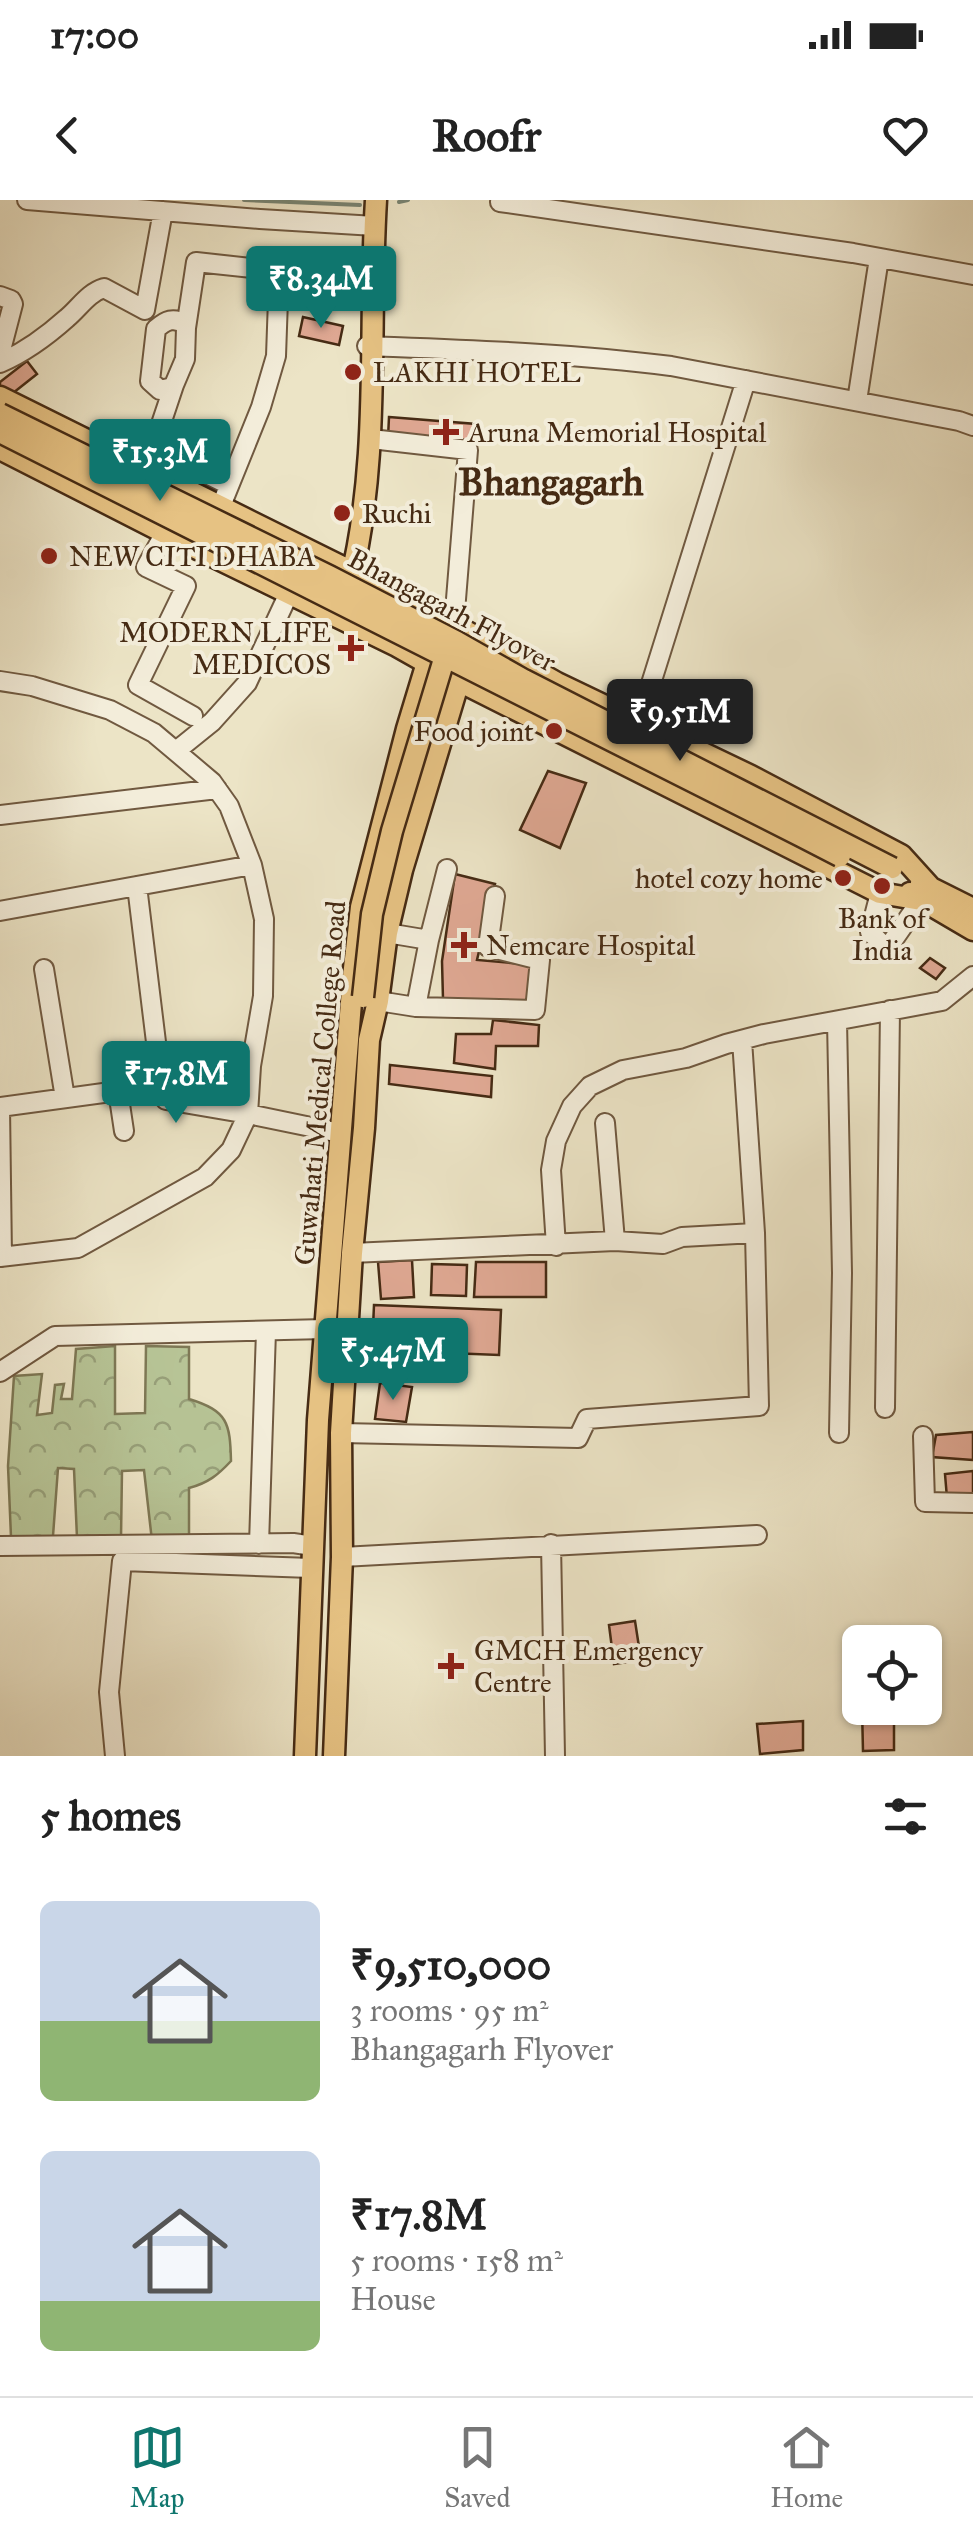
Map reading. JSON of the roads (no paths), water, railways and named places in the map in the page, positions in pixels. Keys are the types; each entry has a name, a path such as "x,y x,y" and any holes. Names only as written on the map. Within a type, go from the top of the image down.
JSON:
{"main road":[{"path":"334,615 364,506 371,439 376,200"},
{"path":"347,570 371,342"},
{"path":"0,397 149,457 225,496 347,570 557,682 751,776 901,855 926,894 973,930"},
{"name":"Bhangagarh Flyover","path":"0,414 457,642 888,881"},
{"name":"Bhangagarh Flyover","path":"0,432 436,659 888,881 926,894"},
{"path":"0,449 165,534 436,659 460,680 492,696 888,881"},
{"path":"492,696 510,654"},
{"path":"359,1033 371,999 372,914 436,659"},
{"name":"Guwahati Medical College Road","path":"334,1756 342,1556 342,1433 364,1128 359,1033 361,907 407,728 436,659"},
{"name":"Guwahati Medical College Road","path":"371,999 402,870 460,680"},
{"path":"926,894 973,910"},
{"name":"Guwahati Medical College Road","path":"305,1756 318,1420 340,1133 359,1033"}],"street":[{"path":"27,200 374,226"},
{"path":"500,202 973,275"},
{"path":"0,364 104,288 145,310 163,212"},
{"path":"857,401 879,258"},
{"path":"149,457 185,359 196,262 278,271 276,356 262,407 225,496"},
{"path":"0,296 13,304 0,354"},
{"path":"173,387 160,390 150,381 156,329 166,320 177,319 186,324"},
{"path":"371,342 624,360 746,380 973,426"},
{"path":"639,722 746,380"},
{"path":"371,439 468,450 454,624"},
{"path":"165,534 146,567 186,586 138,685 193,716"},
{"path":"176,751 212,722 247,683 289,593"},
{"path":"0,682 32,686 110,710 154,734 217,788 229,806 252,865 264,918 263,996 251,1066 248,1114 232,1150 205,1177 78,1248 1,1257 0,1107 118,1091 124,1131"},
{"path":"0,815 217,788"},
{"path":"0,911 252,865"},
{"path":"416,1006 446,869"},
{"path":"888,881 870,932 888,948 926,894"},
{"path":"136,886 166,1100 340,1133"},
{"path":"371,999 416,1006 535,1010 540,960 488,946 495,896"},
{"path":"387,933 429,940"},
{"path":"44,970 65,1098"},
{"path":"556,1246 551,1170 556,1141 572,1106 590,1086 622,1070 686,1058 742,1040 942,1001 973,976"},
{"path":"885,1408 890,1010"},
{"path":"837,1021 842,1274 839,1433"},
{"path":"342,1433 578,1438 587,1419 759,1406 755,1233 742,1040"},
{"path":"605,1123 615,1242"},
{"path":"352,1253 615,1242 663,1244 682,1237 755,1233"},
{"path":"0,1372 56,1336 325,1329"},
{"path":"259,1544 266,1331"},
{"path":"923,1436 925,1502 973,1503"},
{"path":"342,1556 757,1535"},
{"path":"551,1544 555,1756"},
{"path":"0,1546 313,1546"},
{"path":"115,1756 108,1692 122,1562 311,1568"}],"waterway":[{"path":"244,200 360,205"},
{"path":"399,202 408,200"}],"place":[{"name":"LAKHI HOTEL","path":"353,372"},
{"name":"Aruna Memorial Hospital","path":"446,432"},
{"name":"Ruchi","path":"342,513"},
{"name":"NEW CITI DHABA","path":"49,556"},
{"name":"MODERN LIFE MEDICOS","path":"351,648"},
{"name":"Food joint","path":"554,731"},
{"name":"hotel cozy home","path":"843,878"},
{"name":"Bank of India","path":"882,886"},
{"name":"Nemcare Hospital","path":"464,945"},
{"name":"GMCH Emergency Centre","path":"451,1666"}],"district":[{"name":"Bhangagarh","path":"551,482"}]}
